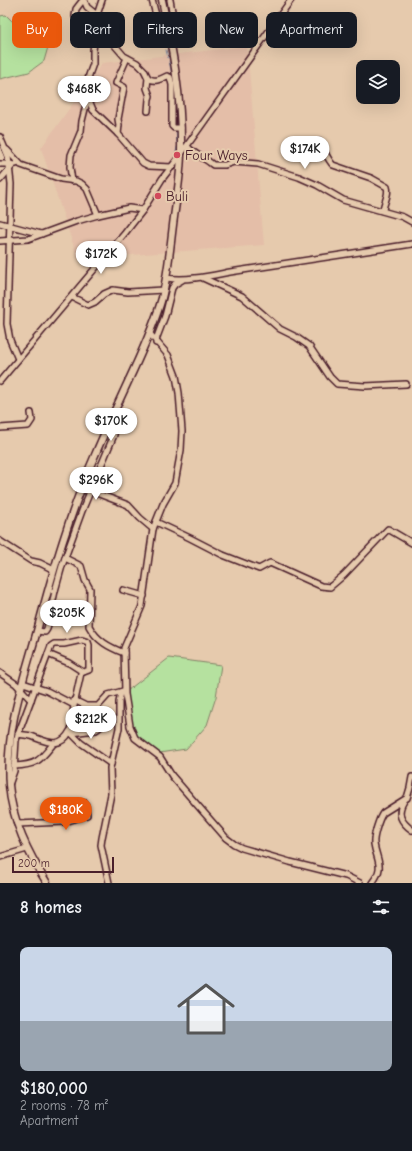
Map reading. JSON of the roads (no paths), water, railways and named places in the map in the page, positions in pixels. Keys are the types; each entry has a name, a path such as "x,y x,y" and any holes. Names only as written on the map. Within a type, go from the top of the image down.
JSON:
{"main road":[{"path":"162,0 165,12"},
{"path":"47,883 27,849 17,824 9,786 9,748 20,690 54,570 81,490 113,414 150,334 164,290 181,154 178,79 172,48"}],"street":[{"path":"76,12 79,4 83,0 87,7 93,12"},
{"path":"98,12 102,0"},
{"path":"152,0 155,12"},
{"path":"170,0 172,12"},
{"path":"0,381 72,297 143,210 162,179 291,0"},
{"path":"94,48 93,64 89,75 86,93 94,113 118,134 145,165 172,167"},
{"path":"117,48 124,56 137,63 144,70 148,78 147,88 150,96 148,111"},
{"path":"118,134 120,125 118,119 124,86 116,83 119,73 127,58"},
{"path":"148,78 150,80 159,80 167,76 170,77 172,85 172,126 174,128 181,128"},
{"path":"72,180 70,167 71,155 82,131 82,121 88,97"},
{"path":"0,137 6,150 11,196 6,324 10,340 18,359"},
{"path":"319,142 326,152 330,163 333,165 371,178 388,187 389,192 383,211"},
{"path":"187,146 193,154 207,159 213,165 225,165 234,162 258,164 299,177 317,185 343,200 403,217 412,222"},
{"path":"6,150 19,165"},
{"path":"0,164 9,167 19,165 61,179 79,182 87,190 98,215"},
{"path":"0,180 9,167"},
{"path":"0,241 28,239 77,220 129,208 143,210"},
{"path":"0,223 42,234"},
{"path":"166,278 182,280 202,278 230,272 412,244"},
{"path":"202,278 242,296 280,329 309,346 330,377 337,384 365,386 406,384"},
{"path":"156,343 172,288 175,284 182,280"},
{"path":"72,297 88,304 95,302 104,294 113,290 128,292 164,290"},
{"path":"150,334 156,343 168,355 176,376 179,393 182,439 175,483 163,504 153,529 142,606 124,648 123,691 134,738 160,758 172,776 226,838 234,844 271,857 346,876 360,883"},
{"path":"0,428 28,426 31,423 31,413"},
{"path":"37,631 45,632 47,629 65,558 82,511 114,435 116,418 113,414"},
{"path":"81,490 128,505 153,529"},
{"path":"156,522 223,555 259,569 270,563 320,586 330,587 344,575 388,529 412,543"},
{"path":"0,541 31,561 40,563 54,570"},
{"path":"65,558 81,566 85,580 90,589 89,626 96,636 108,647 124,653"},
{"path":"48,590 56,591"},
{"path":"123,590 144,596"},
{"path":"9,786 13,776 14,750 18,734 52,645 96,636"},
{"path":"18,734 54,743 61,742 67,738 71,732 74,702 81,673 89,670 89,645 88,642 82,640"},
{"path":"48,654 69,662 83,672"},
{"path":"0,673 16,684 31,700"},
{"path":"23,682 86,706 98,706 108,694 123,691"},
{"path":"109,883 102,838 111,794 111,764 119,728 119,702 123,691"},
{"path":"16,708 26,711"},
{"path":"71,732 96,730 100,727"},
{"path":"71,732 81,743 111,764"},
{"path":"14,766 34,764 54,743"},
{"path":"412,777 409,793 401,806 400,816 402,821 412,830"},
{"path":"372,883 378,875 380,868 380,862 374,841 381,816 383,813 404,801"},
{"path":"17,824 65,822 87,815 85,803"},
{"path":"0,857 27,849"}],"waterway":[{"path":"155,0 158,12"},
{"path":"166,50 168,58"},
{"path":"169,61 172,75"},
{"path":"175,119 176,126"},
{"path":"176,130 177,143"},
{"path":"175,157 177,147"}],"place":[{"name":"Four Ways","path":"177,155"},
{"name":"Buli","path":"158,196"}]}
